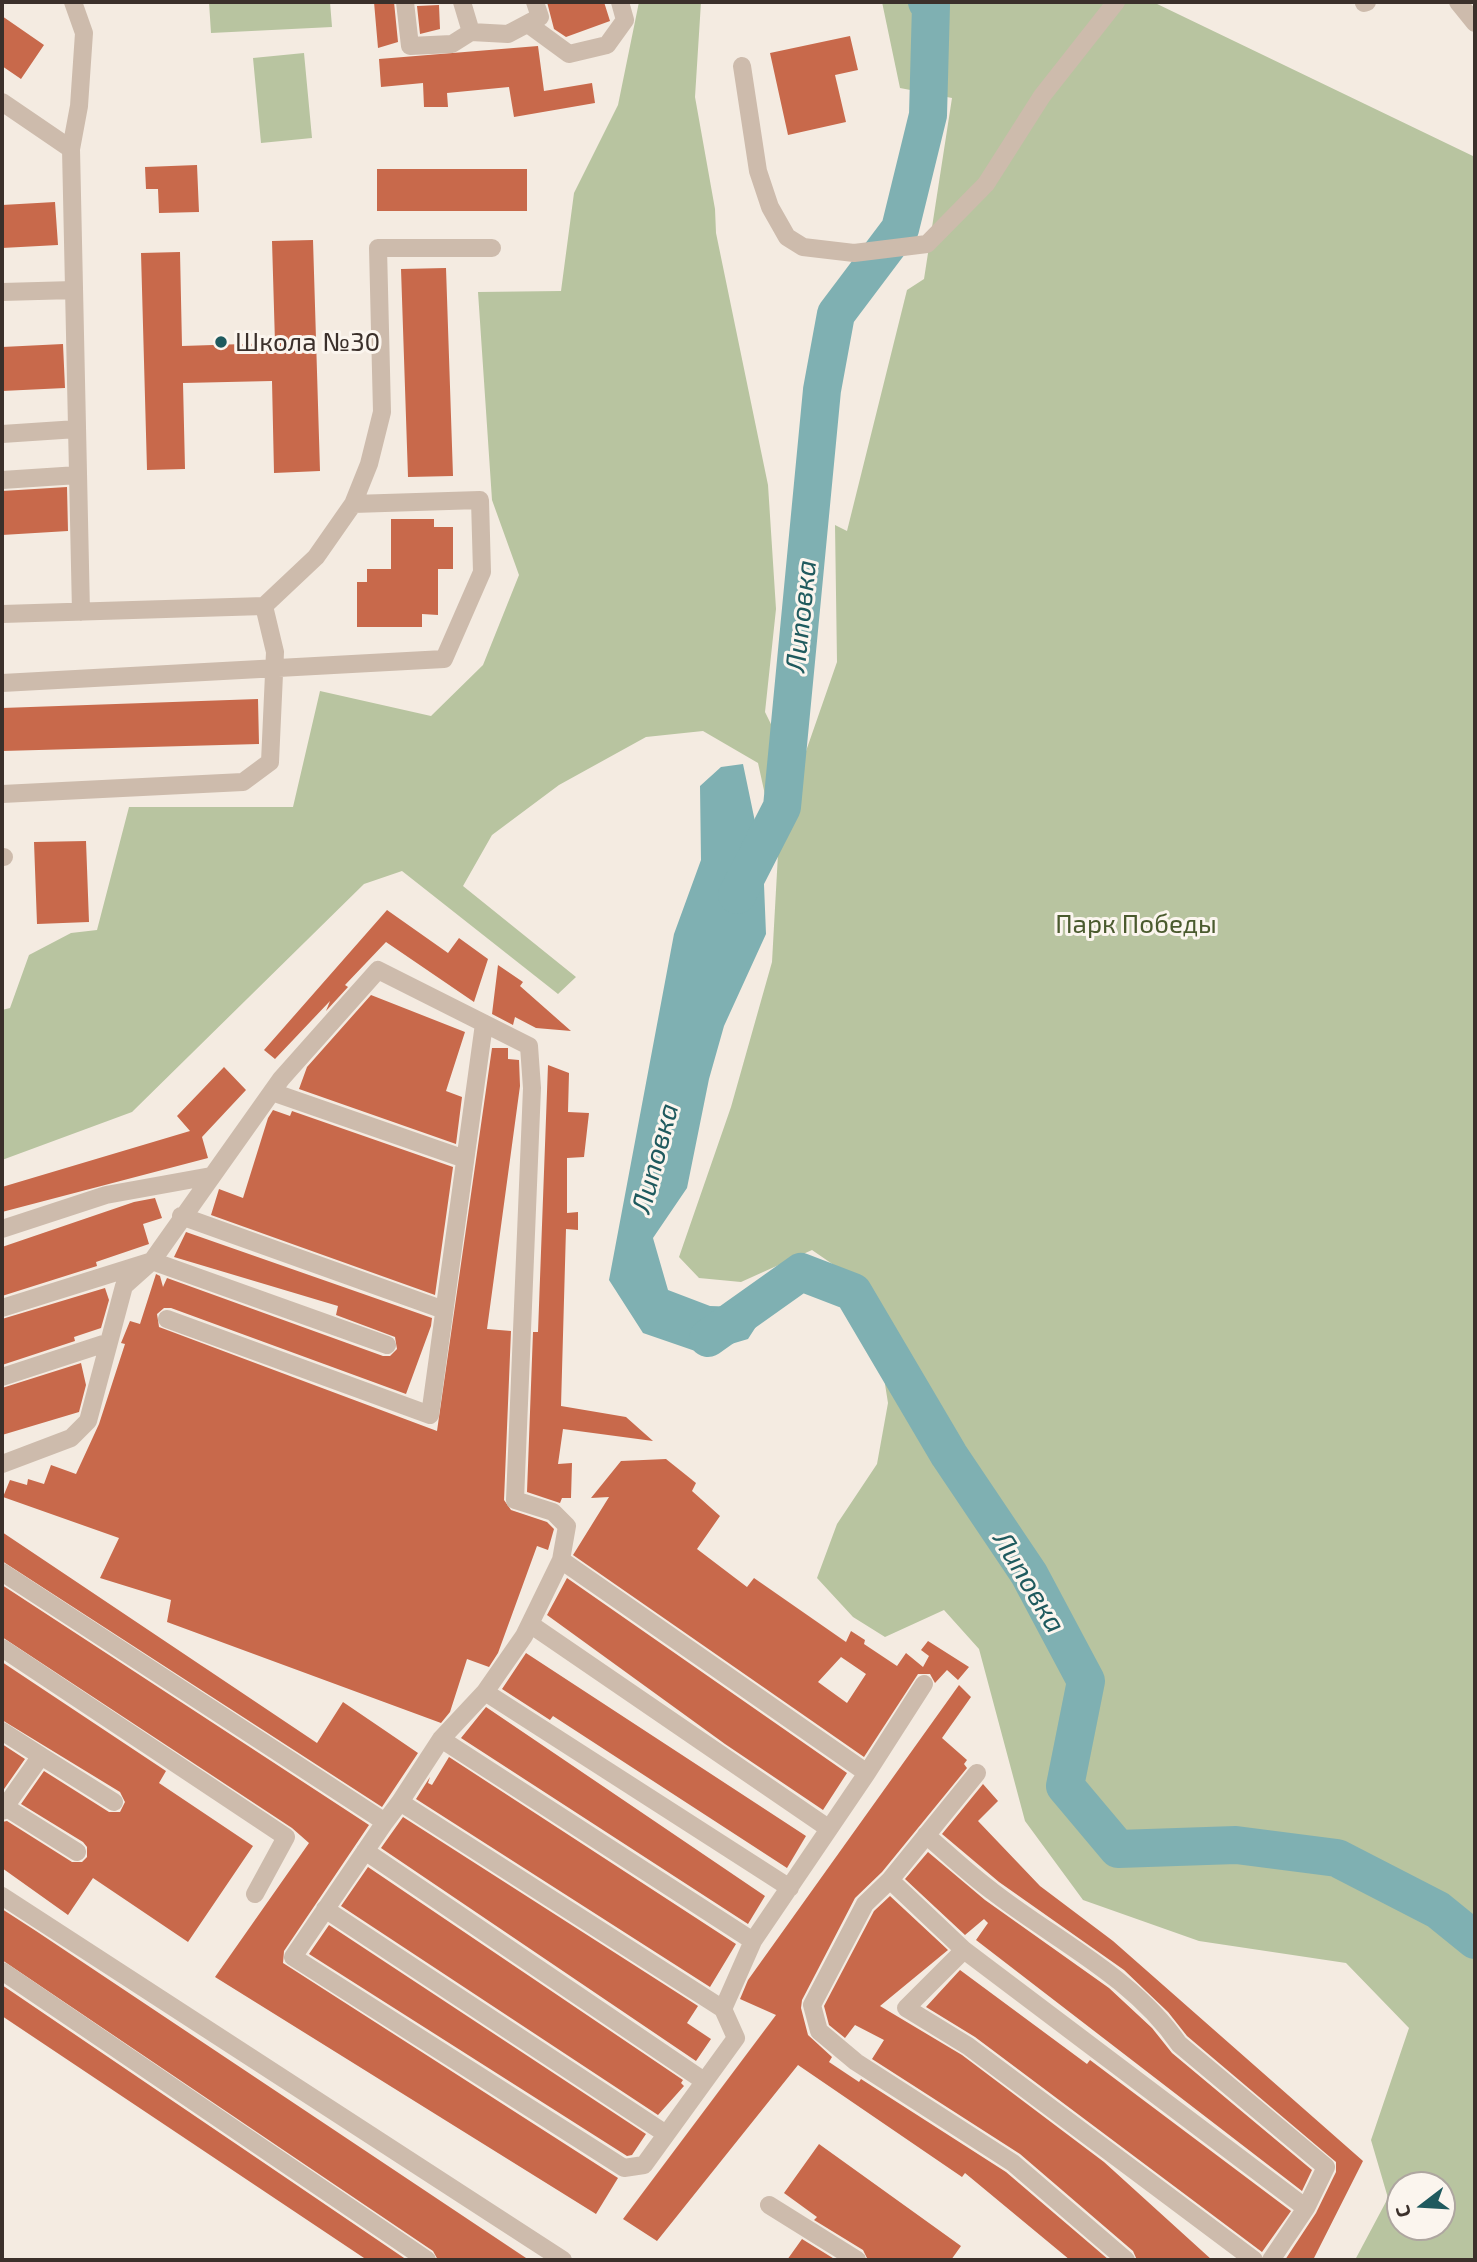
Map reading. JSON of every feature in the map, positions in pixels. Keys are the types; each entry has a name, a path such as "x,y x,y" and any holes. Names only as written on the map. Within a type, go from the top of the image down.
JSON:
{"lane":[{"path":"74,2 84,33 79,106 71,149 80,612"},
{"path":"405,2 410,46 452,44 471,32 508,34 540,17 536,2"},
{"path":"461,2 471,32"},
{"path":"528,24 569,54 607,45 625,20 620,2"},
{"path":"742,66 758,171 770,207 787,237 803,247 853,253 927,244 986,184 1042,96 1116,2"},
{"path":"1458,2 1475,23"},
{"path":"2,102 71,149"},
{"path":"2,614 264,606 316,557 353,504 369,464 382,412 378,248 492,248"},
{"path":"2,292 74,290"},
{"path":"2,434 77,429"},
{"path":"2,480 78,475"},
{"path":"2,683 444,659 482,572 480,500 353,504"},
{"path":"2,794 243,782 270,762 275,652 264,606"},
{"path":"2,1464 71,1438 88,1421 124,1286 152,1261 181,1216 272,1093 378,970 528,1046 532,1088 515,1500 553,1513 567,1526 561,1560 530,1624 485,1692 442,1739 293,1957 624,2168 644,2165 736,2038 723,2009 400,1802"},
{"path":"167,1319 430,1415 484,1024"},
{"path":"272,1093 465,1159"},
{"path":"2,1229 106,1195 211,1176"},
{"path":"181,1216 444,1310"},
{"path":"2,1308 152,1261 387,1345"},
{"path":"2,1377 103,1344"},
{"path":"561,1560 867,1773"},
{"path":"2,1572 385,1822"},
{"path":"530,1624 828,1828"},
{"path":"2,1648 286,1837 255,1894"},
{"path":"723,2009 752,1941 867,1773 924,1684"},
{"path":"485,1692 790,1888"},
{"path":"2,1731 114,1802"},
{"path":"442,1739 752,1941"},
{"path":"41,1756 3,1807 77,1852"},
{"path":"977,1773 890,1880 865,1904 812,2005 819,2031 856,2062 1013,2163 1126,2260"},
{"path":"926,1835 992,1891 1098,1966 1162,2020 1179,2044 1326,2167 1306,2208 1271,2260"},
{"path":"365,1851 704,2081"},
{"path":"890,1880 964,1950 1306,2208"},
{"path":"2,1896 564,2260"},
{"path":"325,1909 666,2134"},
{"path":"964,1950 906,2008 968,2046 1254,2260"},
{"path":"2,1971 426,2260"},
{"path":"769,2204 857,2260"}],"green space":[{"path":"209,2 330,2 332,27 211,33"},
{"name":"Парк Победы","path":"639,2 701,2 695,97 715,209 716,233 768,485 776,609 765,712 797,777 837,662 835,525 847,531 907,290 924,279 952,98 900,88 882,2 1153,2 1475,157 1475,2260 1355,2260 1386,2202 1386,2241 1456,2241 1456,2171 1386,2171 1386,2191 1371,2140 1409,2028 1346,1963 1199,1941 1083,1900 1025,1821 979,1649 944,1610 885,1637 853,1617 817,1578 837,1524 877,1464 888,1403 870,1290 812,1250 741,1282 699,1278 679,1257 731,1107 772,962 778,854 758,763 703,731 646,737 559,785 492,835 463,886 576,977 558,994 402,871 364,884 132,1112 2,1160 2,1010 10,1008 29,955 71,933 97,930 129,807 293,807 320,691 431,716 483,665 519,575 492,500 478,292 561,291 574,193 618,105"},
{"path":"304,53 312,138 261,143 253,58"}],"water":[{"path":"743,764 763,860 766,934 724,1026 709,1079 687,1188 653,1238 668,1290 710,1306 768,1308 748,1339 701,1353 643,1333 609,1280 674,934 701,860 700,786 721,767"}],"building":[{"path":"374,2 394,2 398,42 378,48"},
{"path":"547,2 604,2 610,21 566,37 554,29"},
{"path":"439,5 440,29 420,34 417,6"},
{"path":"2,16 44,45 21,79 2,66"},
{"path":"850,36 858,70 835,75 846,122 788,135 770,53"},
{"path":"538,46 544,91 592,83 595,103 514,117 509,87 447,93 448,107 424,107 423,83 381,87 379,59"},
{"path":"197,165 199,212 159,213 158,189 146,189 145,167"},
{"path":"377,169 527,169 527,211 377,211"},
{"path":"55,202 58,245 2,248 2,205"},
{"path":"313,240 320,471 274,473 272,381 183,383 185,469 147,470 141,253 180,252 182,346 275,343 272,241"},
{"path":"446,268 453,476 408,477 401,269"},
{"path":"63,344 65,388 2,391 2,347"},
{"path":"67,487 68,531 2,535 2,491"},
{"path":"391,519 434,519 434,527 453,527 453,569 438,569 438,615 422,614 422,627 357,627 357,582 367,582 367,569 391,569"},
{"path":"258,699 259,744 2,751 2,708"},
{"path":"86,841 89,922 37,924 34,842"},
{"path":"387,910 448,953 459,938 488,959 474,1002 386,942 345,985 348,987 326,1011 330,1001 275,1059 264,1050"},
{"path":"498,965 523,982 520,986 571,1031 536,1028 515,1017 513,1025 492,1014"},
{"path":"371,995 465,1032 446,1091 462,1097 456,1144 299,1089 307,1067"},
{"path":"492,1048 508,1048 508,1059 519,1060 520,1086 487,1329 511,1331 504,1500 511,1510 547,1522 554,1529 548,1550 537,1546 498,1653 489,1667 467,1659 450,1712 441,1723 167,1622 171,1600 100,1578 119,1538 3,1497 10,1480 27,1485 28,1479 44,1484 51,1465 76,1474 99,1424 125,1344 121,1343 130,1321 140,1324 156,1274 160,1276 163,1287 167,1278 383,1356 390,1356 397,1349 395,1337 336,1315 338,1306 174,1257 186,1232 432,1318 431,1326 406,1394 171,1308 164,1308 157,1314 159,1327 437,1431"},
{"path":"548,1065 569,1073 568,1112 589,1113 584,1157 567,1158 567,1213 578,1212 578,1230 566,1229 561,1406 626,1417 653,1441 563,1429 558,1464 572,1463 571,1498 562,1498 560,1503 527,1492 533,1332 538,1332"},
{"path":"224,1067 246,1090 202,1137 208,1158 2,1212 2,1187 190,1131 177,1116"},
{"path":"273,1110 290,1116 292,1111 453,1167 435,1295 211,1215 219,1189 243,1198 268,1118"},
{"path":"155,1198 162,1218 143,1224 149,1244 96,1262 97,1266 2,1296 2,1247 134,1202"},
{"path":"105,1288 109,1300 101,1328 74,1337 75,1341 2,1365 2,1319"},
{"path":"81,1363 86,1385 79,1412 2,1435 2,1388"},
{"path":"666,1459 696,1483 692,1491 720,1516 697,1549 747,1587 754,1578 846,1642 851,1631 865,1640 864,1644 897,1666 906,1653 923,1667 929,1656 921,1650 928,1641 969,1667 958,1680 947,1670 935,1683 930,1674 918,1674 864,1757 573,1555 609,1497 591,1498 621,1461","holes":["841,1657 866,1674 847,1703 818,1682"]},
{"path":"2,1532 317,1743 343,1702 418,1753 382,1807 2,1561"},
{"path":"567,1578 847,1773 823,1810 725,1744 547,1615"},
{"path":"2,1585 369,1825 284,1951 283,1963 618,2178 596,2214 215,1977 309,1843 292,1828 2,1637"},
{"path":"526,1653 806,1836 787,1868 553,1716 550,1720 502,1689"},
{"path":"2,1662 166,1771 159,1783 253,1846 188,1942 93,1878 68,1915 2,1868 2,1822 7,1821 72,1862 82,1862 87,1857 87,1847 83,1842 21,1804 44,1771 109,1812 120,1812 125,1802 120,1792 2,1720"},
{"path":"959,1685 971,1697 942,1738 967,1760 964,1764 967,1768 882,1872 855,1898 802,2000 801,2008 808,2035 832,2057 829,2062 859,2082 861,2079 1006,2172 1109,2260 1070,2260 965,2173 962,2177 798,2065 657,2241 623,2219 776,2015 740,1999 748,1980"},
{"path":"486,1707 765,1896 748,1924 461,1738"},
{"path":"2,1744 25,1759 2,1792"},
{"path":"449,1757 736,1944 710,1987 416,1799 430,1777 428,1783 432,1785"},
{"path":"983,1784 998,1801 978,1821 1040,1886 1113,1941 1363,2161 1313,2260 1285,2260 1316,2213 1336,2172 1336,2162 1187,2036 1168,2012 1124,1970 999,1882 942,1834"},
{"path":"403,1817 698,2006 687,2023 711,2039 696,2061 381,1848"},
{"path":"928,1852 985,1900 1109,1988 1152,2028 1172,2053 1312,2170 1302,2191 976,1940 988,1923 984,1919 965,1935 905,1879"},
{"path":"368,1867 683,2080 681,2083 684,2086 658,2115 341,1906"},
{"path":"890,1896 948,1950 880,2006 962,2055 1104,2162 1212,2260 1137,2260 1133,2251 1020,2154 872,2059 884,2040 855,2025 845,2038 829,2025 824,2006 874,1911"},
{"path":"2,1909 529,2260 438,2260 433,2251 2,1960"},
{"path":"329,1925 646,2134 632,2155 627,2156 309,1954"},
{"path":"960,1970 1087,2064 1090,2060 1291,2211 1262,2252 975,2037 926,2007"},
{"path":"2,1985 407,2260 367,2260 2,2016"},
{"path":"819,2144 961,2246 951,2260 868,2260 863,2250 814,2220 817,2217 784,2193"},
{"path":"802,2239 836,2260 787,2260"}],"waterway":[{"name":"Липовка","path":"737,895 782,807 822,390 836,314 900,229 928,115 931,5 927,2"},
{"name":"Липовка","path":"708,1338 801,1272 853,1292 949,1455 1029,1574 1086,1681 1065,1786 1118,1849 1236,1845 1337,1858 1438,1910 1475,1940"}],"place":[{"name":"Школа №30","path":"221,342"}]}
